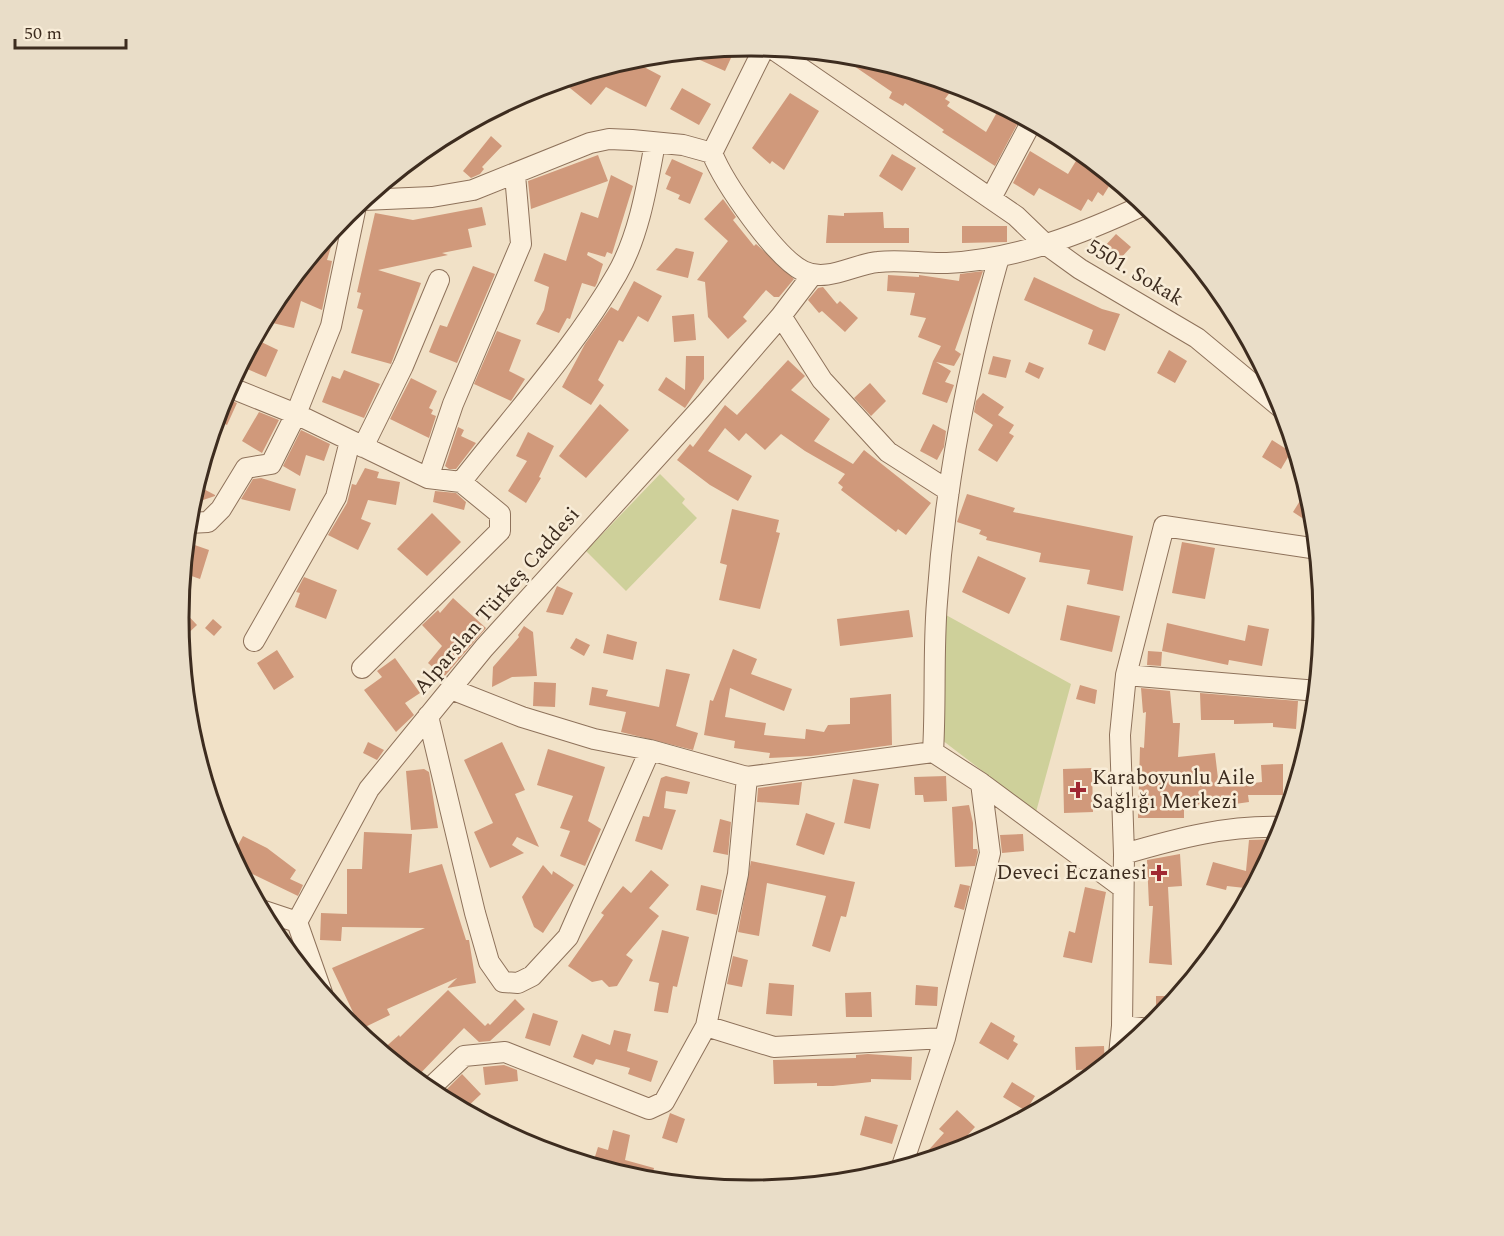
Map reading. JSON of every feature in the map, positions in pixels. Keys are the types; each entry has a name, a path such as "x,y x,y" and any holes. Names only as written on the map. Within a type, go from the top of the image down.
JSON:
{"street":[{"path":"760,56 712,153 720,172 763,231 787,258 802,270 813,274 830,275 851,267 880,261 947,263 999,257 1083,232 1137,208"},
{"name":"5501. Sokak","path":"784,57 991,198 1016,216 1044,243 1080,269 1197,338 1270,398"},
{"path":"991,198 1028,128"},
{"path":"376,199 432,197 467,191 515,175 590,143 609,139 691,147 712,153"},
{"path":"461,482 575,338 618,273 645,200 655,143"},
{"path":"428,478 453,404 521,244 515,175"},
{"path":"198,523 208,522 221,509 246,468 271,464 296,414 331,326 353,221"},
{"path":"933,752 935,625 949,490 975,340 999,257"},
{"name":"Alparslan Türkeş Caddesi","path":"297,922 369,789 451,689 781,316 813,274"},
{"path":"254,641 336,497 357,444 403,366 439,280"},
{"path":"781,316 822,380 888,452 949,490"},
{"path":"238,391 296,414 428,478 461,482 500,514 500,531 362,668"},
{"path":"1120,1043 1124,855 1120,735 1126,675 1164,526 1310,548"},
{"path":"1126,675 1310,690"},
{"path":"451,689 522,717 573,733 650,750 747,777 933,752 981,783 1123,888"},
{"path":"428,716 475,913 489,962 502,982 518,983 532,976 568,937 650,750"},
{"path":"435,1083 464,1056 505,1053 649,1109 664,1102 706,1026 738,874 747,777"},
{"path":"904,1159 945,1038 990,853 981,783"},
{"path":"1124,855 1194,835 1247,826 1274,827"},
{"path":"274,914 297,922 314,970"},
{"path":"706,1026 774,1047 840,1046 945,1038"},
{"path":"1122,1026 1137,1028"}],"green space":[{"path":"660,474 685,499 682,503 697,518 626,591 586,551"},
{"path":"946,615 1071,684 1036,812 942,740"}],"building":[{"path":"732,57 725,71 700,60 701,58"},
{"path":"852,64 898,75 950,92 945,99 950,102 947,106 986,132 997,112 1018,123 995,166 942,132 944,130 905,103 903,106 889,98 892,92"},
{"path":"642,66 661,76 646,107 606,87 591,105 568,86"},
{"path":"682,88 711,104 699,125 670,109"},
{"path":"790,93 819,111 784,170 772,161 770,164 752,148"},
{"path":"491,136 502,146 482,167 484,169 480,174 471,178 463,171"},
{"path":"1030,151 1068,174 1077,159 1110,185 1103,196 1098,192 1092,202 1088,199 1081,211 1039,188 1034,196 1013,183"},
{"path":"892,154 916,168 902,191 879,176"},
{"path":"598,155 608,181 531,209 528,181"},
{"path":"672,159 703,173 690,204 678,199 680,195 666,189 671,177 665,174"},
{"path":"611,175 633,186 612,254 607,252 605,257 588,252 587,255 603,264 597,283 595,287 582,283 570,319 567,318 559,333 536,324 544,310 549,287 534,281 544,253 566,261 581,212 598,218"},
{"path":"723,199 736,217 733,220 754,246 756,244 794,279 779,297 774,297 766,290 743,317 747,321 728,339 708,317 705,282 697,280 728,241 704,219"},
{"path":"482,207 486,225 468,229 472,247 442,253 448,255 378,270 421,283 391,364 351,353 363,310 357,308 361,293 357,292 375,213 413,220"},
{"path":"883,212 884,228 909,228 909,243 826,243 828,215 844,216 844,213"},
{"path":"962,226 1007,226 1007,242 962,243"},
{"path":"1116,234 1131,247 1119,260 1104,247"},
{"path":"332,244 327,260 332,261 322,310 301,301 294,328 273,323 284,305"},
{"path":"676,248 694,252 688,278 656,270"},
{"path":"473,266 495,274 457,363 429,352 440,325 447,327"},
{"path":"983,271 955,350 961,354 954,366 936,362 951,371 945,382 954,385 947,403 922,394 933,361 941,346 918,337 926,318 910,315 915,293 887,291 888,275 919,277 919,275 959,281 960,274"},
{"path":"1034,277 1102,309 1120,314 1105,351 1088,344 1093,330 1024,300"},
{"path":"634,281 662,296 648,322 638,316 623,342 619,340 598,380 604,385 591,405 562,387 585,344 611,307 618,311"},
{"path":"823,287 837,304 840,301 858,318 845,332 822,311 819,313 808,300 818,288"},
{"path":"694,314 696,340 674,342 672,316"},
{"path":"497,331 521,340 509,371 525,379 511,401 474,384"},
{"path":"262,342 278,350 266,377 248,369"},
{"path":"1169,350 1187,361 1175,383 1157,373"},
{"path":"686,356 704,356 704,379 685,408 658,390 666,377 685,390"},
{"path":"993,356 1011,360 1006,378 988,374"},
{"path":"788,360 805,376 791,390 830,419 814,441 853,464 864,450 931,503 906,535 898,529 896,532 841,490 843,487 838,483 845,474 781,434 765,450 746,433 739,441 725,428 708,451 752,476 738,501 710,485 677,460 690,444 693,447 725,405 737,415"},
{"path":"1029,362 1044,368 1039,379 1025,372"},
{"path":"344,370 380,384 364,418 322,402 332,376 340,379"},
{"path":"411,378 437,391 429,408 433,410 431,414 436,416 429,438 390,419"},
{"path":"870,383 886,401 871,416 854,398"},
{"path":"983,393 1004,407 998,415 1014,425 1009,433 1014,436 997,462 978,450 993,425 974,412 976,401"},
{"path":"233,401 237,403 227,425 224,424"},
{"path":"600,404 629,430 586,478 559,456"},
{"path":"259,412 279,420 262,453 242,441"},
{"path":"933,424 946,431 944,447 937,460 920,451"},
{"path":"458,427 464,430 461,436 476,443 456,469 449,469 445,466"},
{"path":"301,430 330,444 324,461 306,455 300,476 283,466"},
{"path":"528,432 554,446 539,477 541,478 526,503 508,491 527,461 516,456"},
{"path":"1272,440 1289,451 1290,454 1281,469 1262,457"},
{"path":"365,468 379,472 377,478 400,482 396,505 368,500 361,519 371,523 358,550 328,535 347,503 352,484 356,485"},
{"path":"261,478 296,489 290,511 241,499 253,479"},
{"path":"205,490 215,496 202,500"},
{"path":"435,491 456,493 466,502 464,510 433,502"},
{"path":"967,494 1015,508 1013,512 1133,536 1123,591 1087,584 1090,570 1039,562 1041,553 986,540 987,537 979,534 981,530 957,522"},
{"path":"1302,498 1306,520 1293,512"},
{"path":"732,509 779,520 776,532 780,533 760,609 719,600 727,565 720,563"},
{"path":"432,513 461,542 427,576 397,549"},
{"path":"1182,542 1215,548 1205,599 1172,593"},
{"path":"194,545 209,550 200,579 191,576"},
{"path":"978,556 1026,578 1009,614 962,592"},
{"path":"304,577 337,590 326,619 295,607 300,593 296,592"},
{"path":"557,586 573,593 563,615 546,612"},
{"path":"453,598 486,628 444,677 428,663 442,646 422,625 438,610 440,613"},
{"path":"1067,605 1120,616 1112,652 1060,640"},
{"path":"909,610 913,637 840,646 837,619"},
{"path":"189,617 197,625 190,632"},
{"path":"213,619 222,627 214,636 205,628"},
{"path":"1167,623 1245,641 1248,625 1269,629 1262,666 1229,660 1228,665 1162,651"},
{"path":"524,626 533,632 537,676 512,677 492,687 493,667 519,637"},
{"path":"607,634 637,642 633,660 603,653"},
{"path":"576,638 590,645 584,656 570,648"},
{"path":"733,649 757,659 751,674 792,689 784,711 730,688 725,717 766,723 764,735 805,739 806,729 824,732 828,725 850,724 850,698 891,694 892,745 811,756 769,758 770,753 734,748 735,741 704,735 710,700 713,701"},
{"path":"277,650 294,677 274,690 257,663"},
{"path":"1148,651 1162,652 1161,666 1147,665"},
{"path":"395,658 420,693 405,703 414,715 396,732 364,690 382,677 377,671"},
{"path":"666,669 690,674 676,726 698,733 693,750 621,732 626,712 589,705 592,687 608,690 606,696 659,707"},
{"path":"534,682 556,683 555,707 533,706"},
{"path":"1080,685 1097,690 1095,704 1076,699"},
{"path":"1141,688 1170,691 1173,723 1180,723 1178,757 1215,753 1219,787 1262,782 1261,765 1283,764 1283,795 1248,795 1249,802 1228,805 1228,801 1184,806 1184,818 1138,818 1140,747 1144,748 1146,712 1143,713"},
{"path":"1200,693 1298,701 1296,729 1273,727 1273,723 1234,724 1234,720 1201,720"},
{"path":"368,742 384,750 377,760 363,753"},
{"path":"502,742 525,790 515,794 539,847 517,837 512,845 524,853 490,868 474,832 493,823 464,760"},
{"path":"548,749 605,767 588,821 601,829 585,866 560,856 570,831 560,828 573,796 537,785"},
{"name":"Karaboyunlu Aile Sağlığı Merkezi","path":"1092,768 1093,812 1064,813 1063,769"},
{"path":"424,769 429,772 438,828 411,830 406,771"},
{"path":"666,776 690,782 687,794 666,791 664,808 676,810 662,850 635,841 643,816 649,817 661,778"},
{"path":"946,776 947,801 924,802 923,795 915,795 914,777"},
{"path":"853,779 879,784 870,829 844,823"},
{"path":"802,782 799,805 757,802 758,788"},
{"path":"969,805 973,823 973,849 977,849 978,852 975,866 955,867 952,807"},
{"path":"806,813 835,823 824,855 796,845"},
{"path":"720,819 731,822 728,855 713,852"},
{"path":"364,832 412,834 409,873 442,864 466,940 469,940 476,983 447,988 457,978 387,1009 390,1015 366,1027 355,1017 332,968 425,928 342,927 341,941 320,940 321,913 347,914 347,869 362,869"},
{"path":"1023,834 1024,851 1002,853 1000,835"},
{"path":"243,836 267,848 296,870 290,879 303,885 298,896 251,874 238,845"},
{"path":"1269,839 1245,888 1227,886 1226,890 1206,885 1213,862 1246,871 1249,840"},
{"path":"1180,854 1182,886 1168,887 1172,965 1149,963 1153,906 1149,906 1147,860"},
{"path":"751,861 855,882 846,917 841,916 830,952 812,946 826,896 767,883 759,936 738,932"},
{"path":"543,865 552,875 553,871 574,885 543,933 534,927 522,897"},
{"path":"651,870 669,885 649,908 659,916 626,955 633,960 617,986 609,987 602,980 592,982 568,966 604,915 601,913 623,886 631,893"},
{"path":"960,884 970,886 964,910 954,907"},
{"path":"701,885 722,890 717,915 696,910"},
{"path":"1085,887 1106,892 1092,963 1063,957 1069,931 1075,933"},
{"path":"662,930 689,937 677,987 673,986 668,1013 654,1011 659,983 649,981"},
{"path":"733,956 748,960 742,987 727,984"},
{"path":"769,983 794,985 792,1016 766,1014"},
{"path":"916,985 938,987 937,1006 915,1005"},
{"path":"448,990 485,1026 488,1023 490,1025 515,999 525,1009 490,1041 479,1042 464,1028 421,1073 387,1046 399,1035 400,1037"},
{"path":"871,992 872,1017 846,1017 845,993"},
{"path":"1156,996 1169,996 1156,1010"},
{"path":"533,1013 558,1021 550,1046 525,1038"},
{"path":"991,1022 1015,1036 1013,1041 1018,1044 1008,1060 979,1043"},
{"path":"614,1030 631,1034 627,1051 658,1061 651,1082 628,1074 630,1068 596,1059 593,1065 573,1057 582,1034 610,1045"},
{"path":"1104,1046 1104,1056 1087,1070 1076,1070 1075,1047"},
{"path":"856,1055 912,1057 911,1080 871,1079 871,1082 833,1086 817,1086 817,1083 774,1084 773,1060 856,1058"},
{"path":"504,1065 517,1070 518,1081 485,1085 483,1067"},
{"path":"462,1074 481,1094 470,1104 446,1090"},
{"path":"1012,1082 1035,1096 1028,1108 1024,1110 1003,1097"},
{"path":"957,1110 975,1127 964,1139 955,1143 953,1141 950,1145 926,1153 944,1133 939,1129"},
{"path":"670,1113 685,1119 677,1143 662,1138"},
{"path":"865,1116 898,1125 892,1144 860,1135"},
{"path":"613,1130 630,1135 625,1160 654,1168 653,1172 595,1158 598,1147 608,1150"}],"place":[{"name":"Karaboyunlu Aile Sağlığı Merkezi","path":"1078,790"},
{"name":"Deveci Eczanesi","path":"1159,873"}]}
